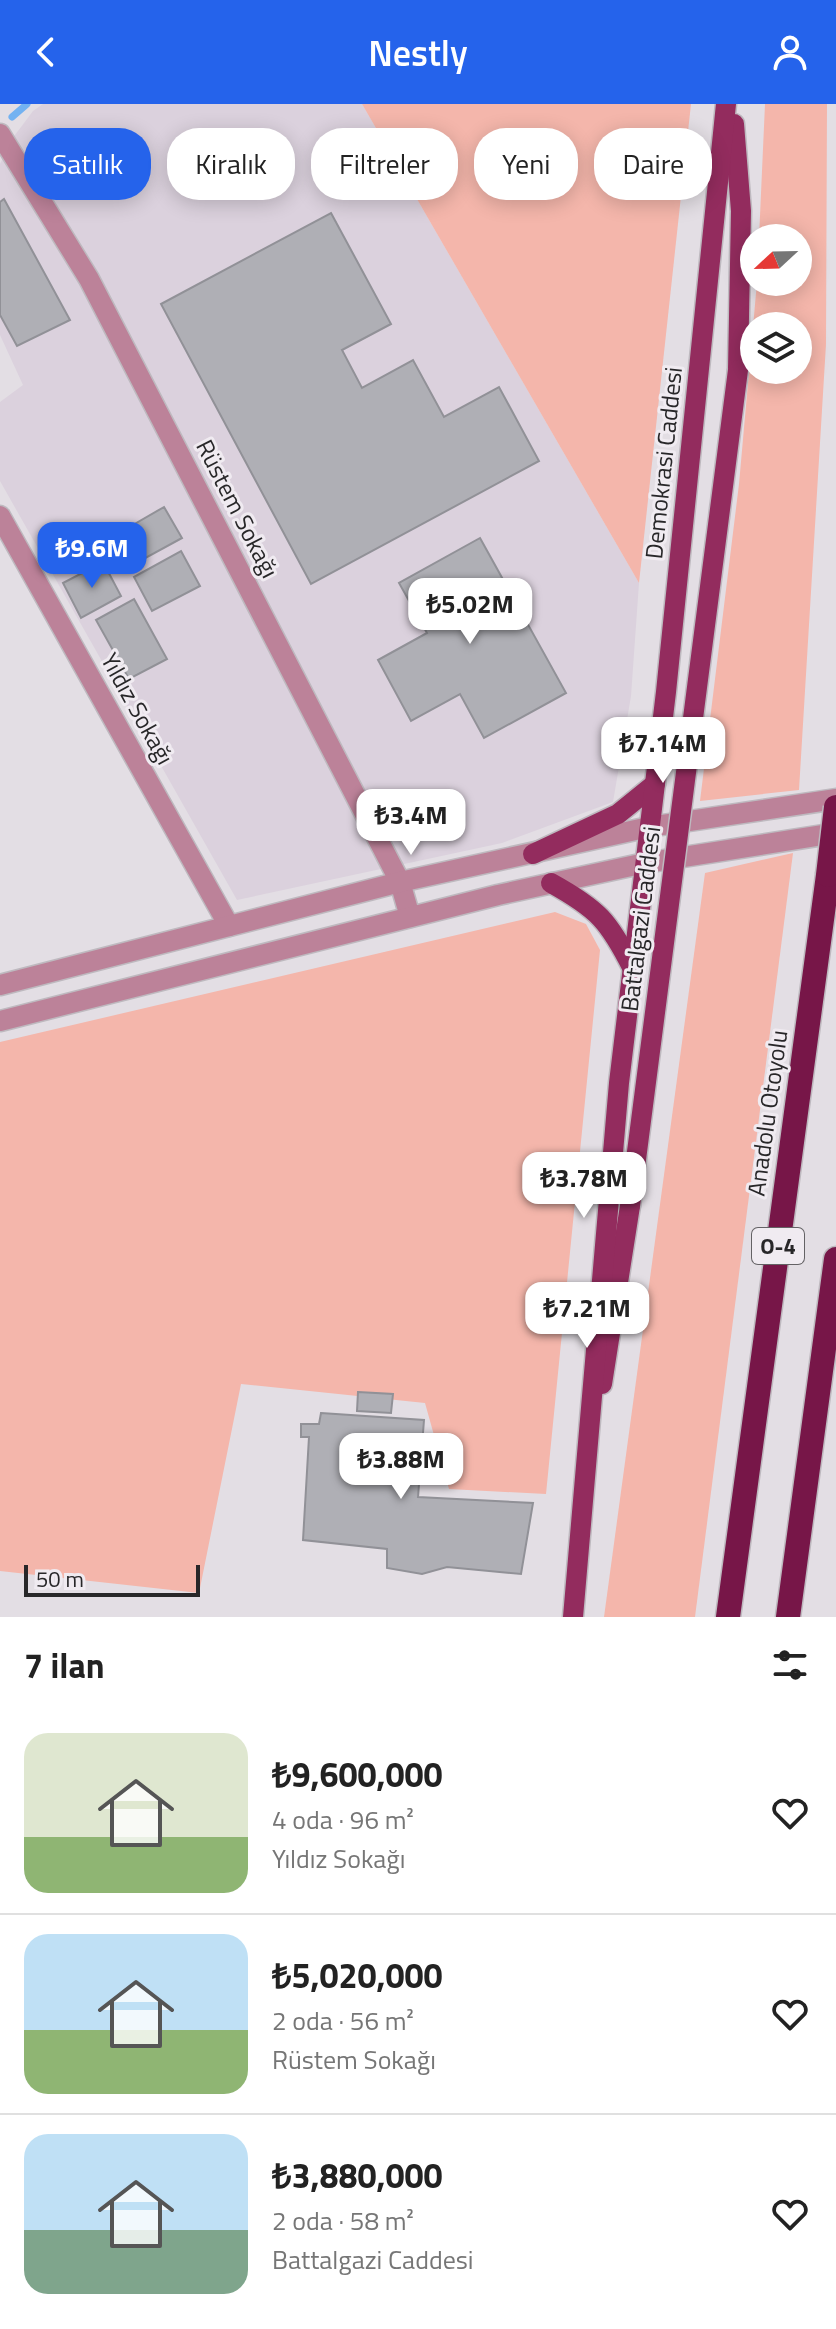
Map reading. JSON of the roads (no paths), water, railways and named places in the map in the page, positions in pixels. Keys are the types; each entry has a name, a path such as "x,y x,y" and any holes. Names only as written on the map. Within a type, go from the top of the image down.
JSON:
{"highway":[{"name":"Anadolu Otoyolu","path":"728,1617 836,807"},
{"name":"O-4","path":"788,1617 836,1259"}],"main road":[{"name":"Battalgazi Caddesi","path":"580,1500 618,1305 738,370 741,211 729,104"},
{"name":"Demokrasi Caddesi","path":"649,827 729,104"},
{"path":"533,854 618,814 655,784"},
{"name":"Battalgazi Caddesi","path":"573,1617 580,1500 649,827"},
{"path":"551,883 584,901 611,926 633,969"}],"street":[{"name":"Rüstem Sokağı","path":"0,134 89,279 400,882 410,917"},
{"name":"Yıldız Sokağı","path":"0,516 229,926"},
{"path":"0,985 400,882 649,827 836,799"},
{"path":"0,1021 551,883 645,863 836,833"}],"waterway":[{"path":"12,117 27,104"}]}
